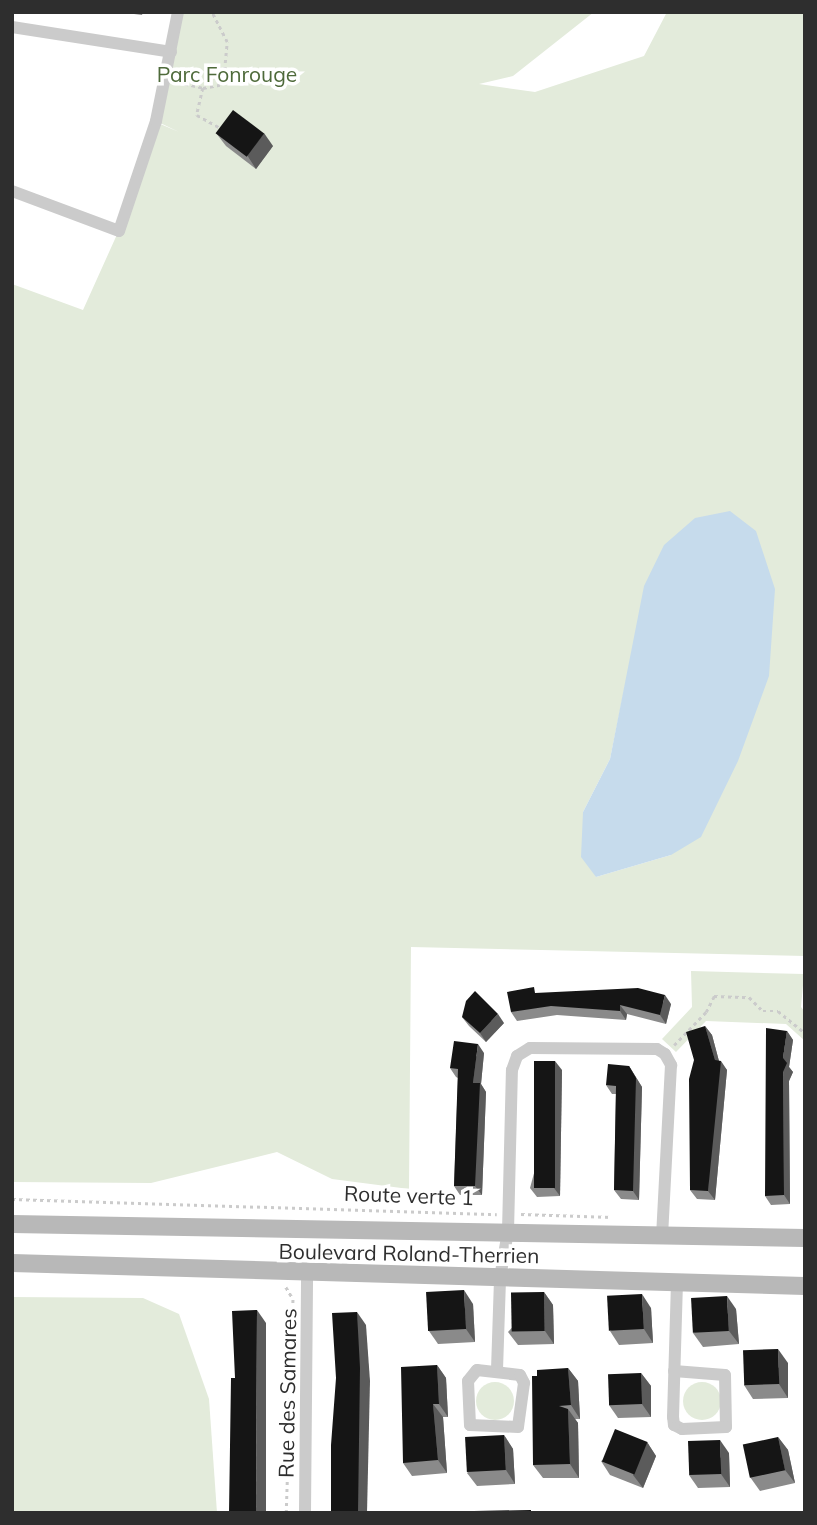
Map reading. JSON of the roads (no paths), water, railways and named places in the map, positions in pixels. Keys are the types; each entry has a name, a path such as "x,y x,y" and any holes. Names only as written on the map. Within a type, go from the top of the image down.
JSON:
{"main road":[{"name":"Boulevard Roland-Therrien","path":"12,1224 508,1222 662,1235 805,1238"},
{"name":"Boulevard Roland-Therrien","path":"12,1263 307,1274 805,1286"}],"street":[{"path":"12,191 119,230 156,121 178,12"},
{"path":"12,27 171,52"},
{"path":"496,1370 500,1279 508,1222 512,1070 517,1056 530,1048 657,1049 665,1054 671,1065 662,1235"},
{"name":"Rue des Samares","path":"305,1513 307,1274"},
{"path":"674,1371 725,1375 730,1419 726,1427 682,1429 674,1425 674,1371 677,1283"},
{"path":"496,1370 520,1375 522,1419 519,1427 510,1430 478,1429 467,1418 470,1373 496,1370"}],"water":[{"path":"730,511 756,531 775,589 769,676 738,761 701,837 671,855 596,877 581,857 583,812 610,759 644,586 664,545 695,518"}],"park label":[{"name":"Parc Fonrouge","path":"227,74"}]}
